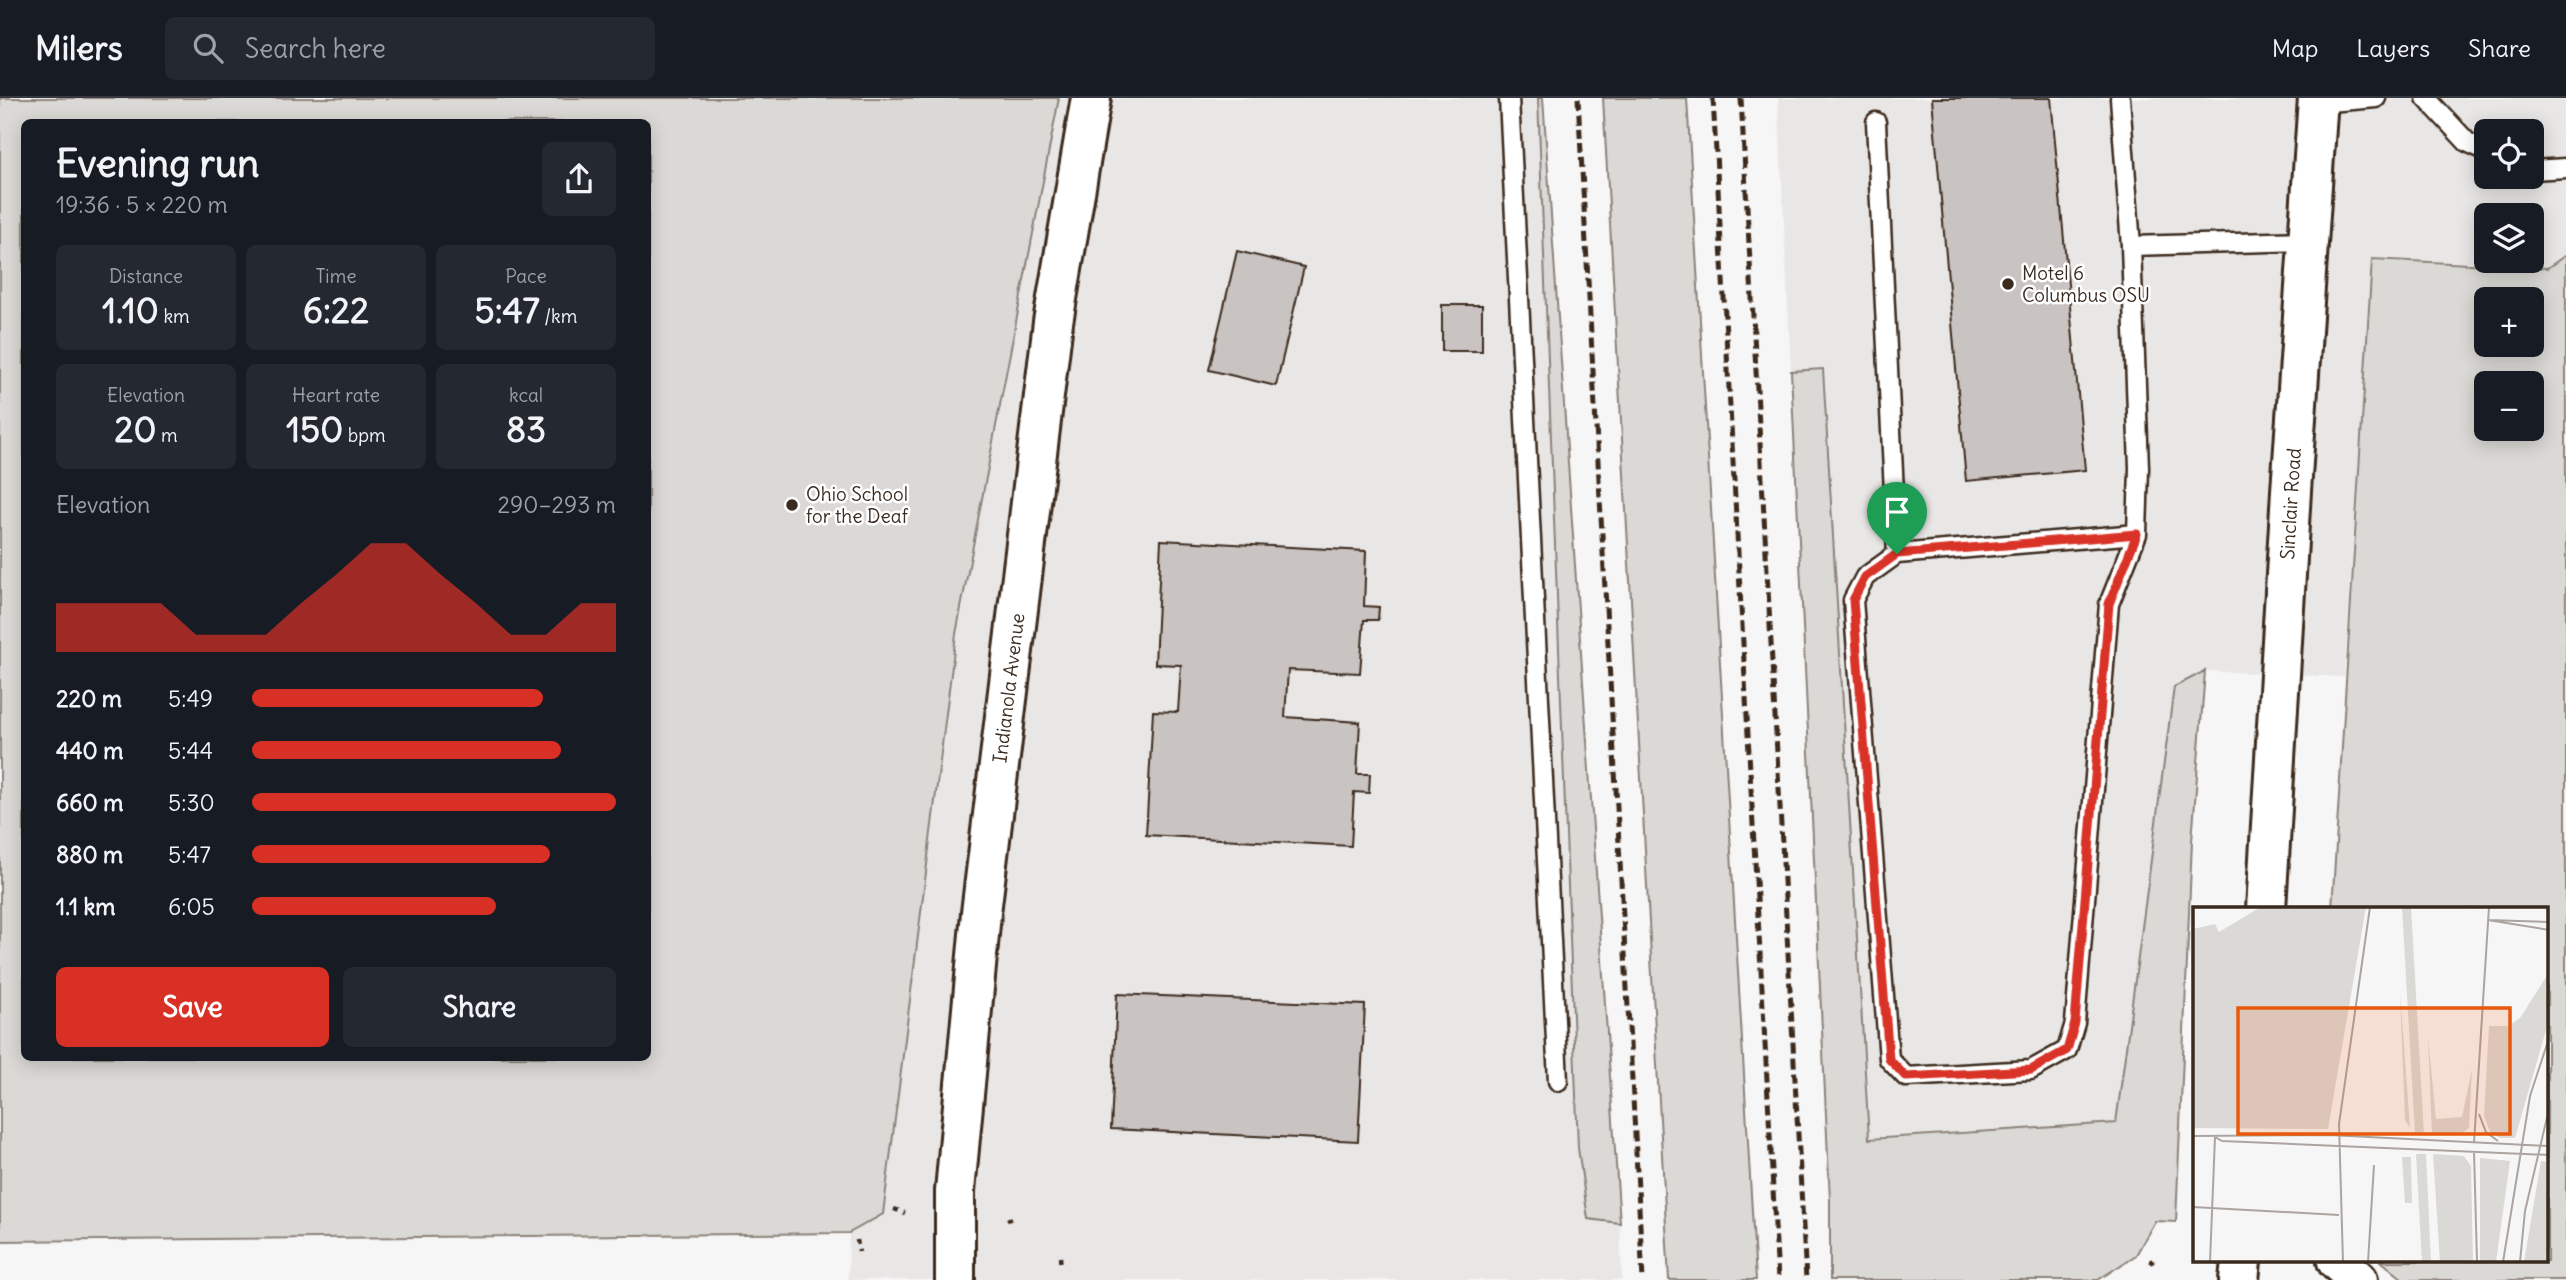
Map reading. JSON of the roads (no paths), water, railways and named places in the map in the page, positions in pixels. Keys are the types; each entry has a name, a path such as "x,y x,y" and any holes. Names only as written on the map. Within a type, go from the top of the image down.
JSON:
{"main road":[{"name":"Indianola Avenue","path":"955,1280 955,1191 981,913 1053,321 1091,98"},
{"name":"Sinclair Road","path":"2266,907 2318,100"},
{"path":"2239,1280 2241,1262"},
{"path":"2338,1262 2358,1280"}],"lane":[{"path":"1509,98 1558,1081"},
{"path":"2120,98 2131,246 2139,468 2137,534 2109,604 2075,1023 2067,1050 2031,1070 1906,1077 1889,1059 1853,600 1865,577 1897,554 2137,534"},
{"path":"2318,100 2376,98"},
{"path":"2426,98 2467,142 2474,145"},
{"path":"1876,122 1897,554"},
{"path":"2544,169 2566,168"},
{"path":"2131,246 2308,240"}],"railway":[{"path":"1578,98 1643,1280"},
{"path":"1713,98 1778,1280"},
{"path":"1741,98 1806,1280"}],"place":[{"name":"Motel 6 Columbus OSU","path":"2008,284"},
{"name":"Ohio School for the Deaf","path":"792,505"}]}
